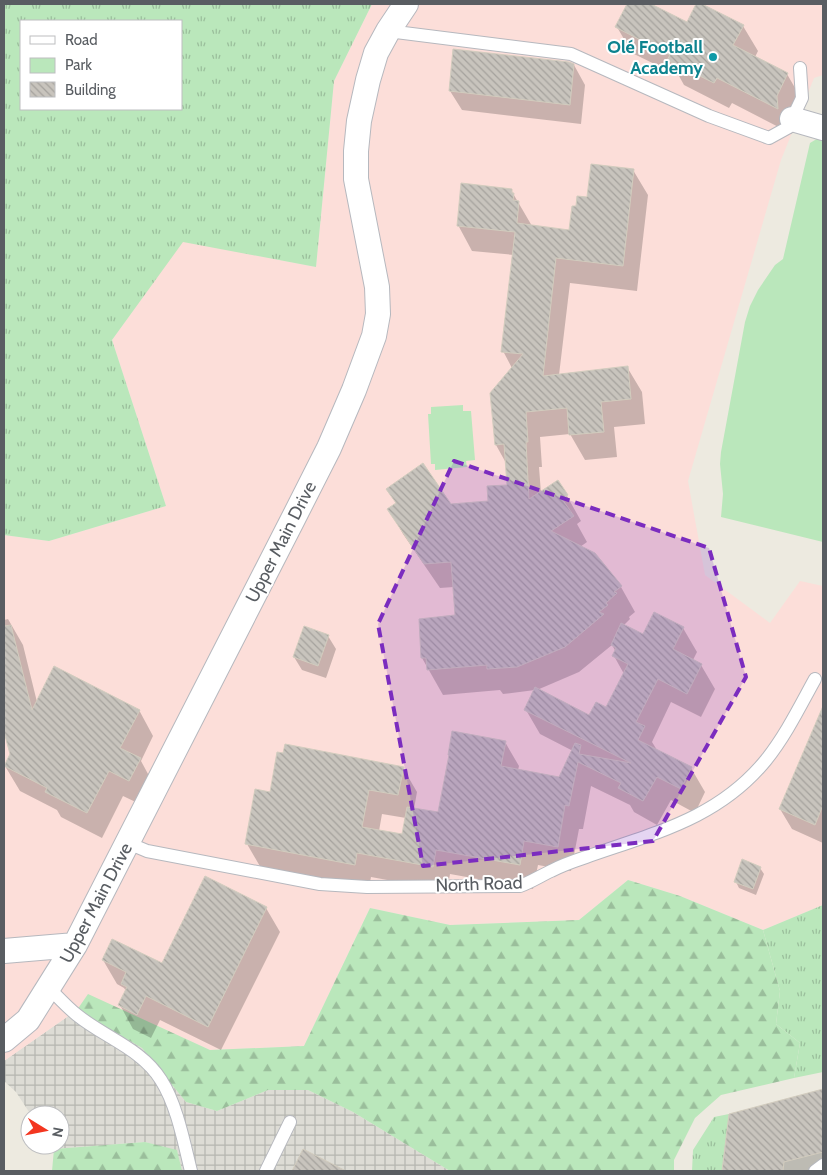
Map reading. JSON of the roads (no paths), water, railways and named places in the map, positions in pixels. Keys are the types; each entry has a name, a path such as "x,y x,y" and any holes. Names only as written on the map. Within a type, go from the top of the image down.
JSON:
{"street":[{"name":"Upper Main Drive","path":"4,1040 28,1020 75,945 329,448 354,390 374,336 378,314 378,286 356,178 359,121 376,53 406,4"},
{"path":"792,119 823,128"},
{"path":"4,951 75,945"}],"lane":[{"path":"388,31 571,54 709,116 769,138 788,127 802,98 800,68"},
{"name":"North Road","path":"128,843 147,851 320,884 367,886 520,886 553,870 664,831 707,810 734,793 766,759 781,739 815,679"},
{"path":"49,988 77,1015 136,1054 162,1080 174,1111 191,1171"},
{"path":"266,1171 290,1122"},
{"path":"815,1171 823,1165"}],"place":[{"name":"Olé Football Academy","path":"713,57"}]}
